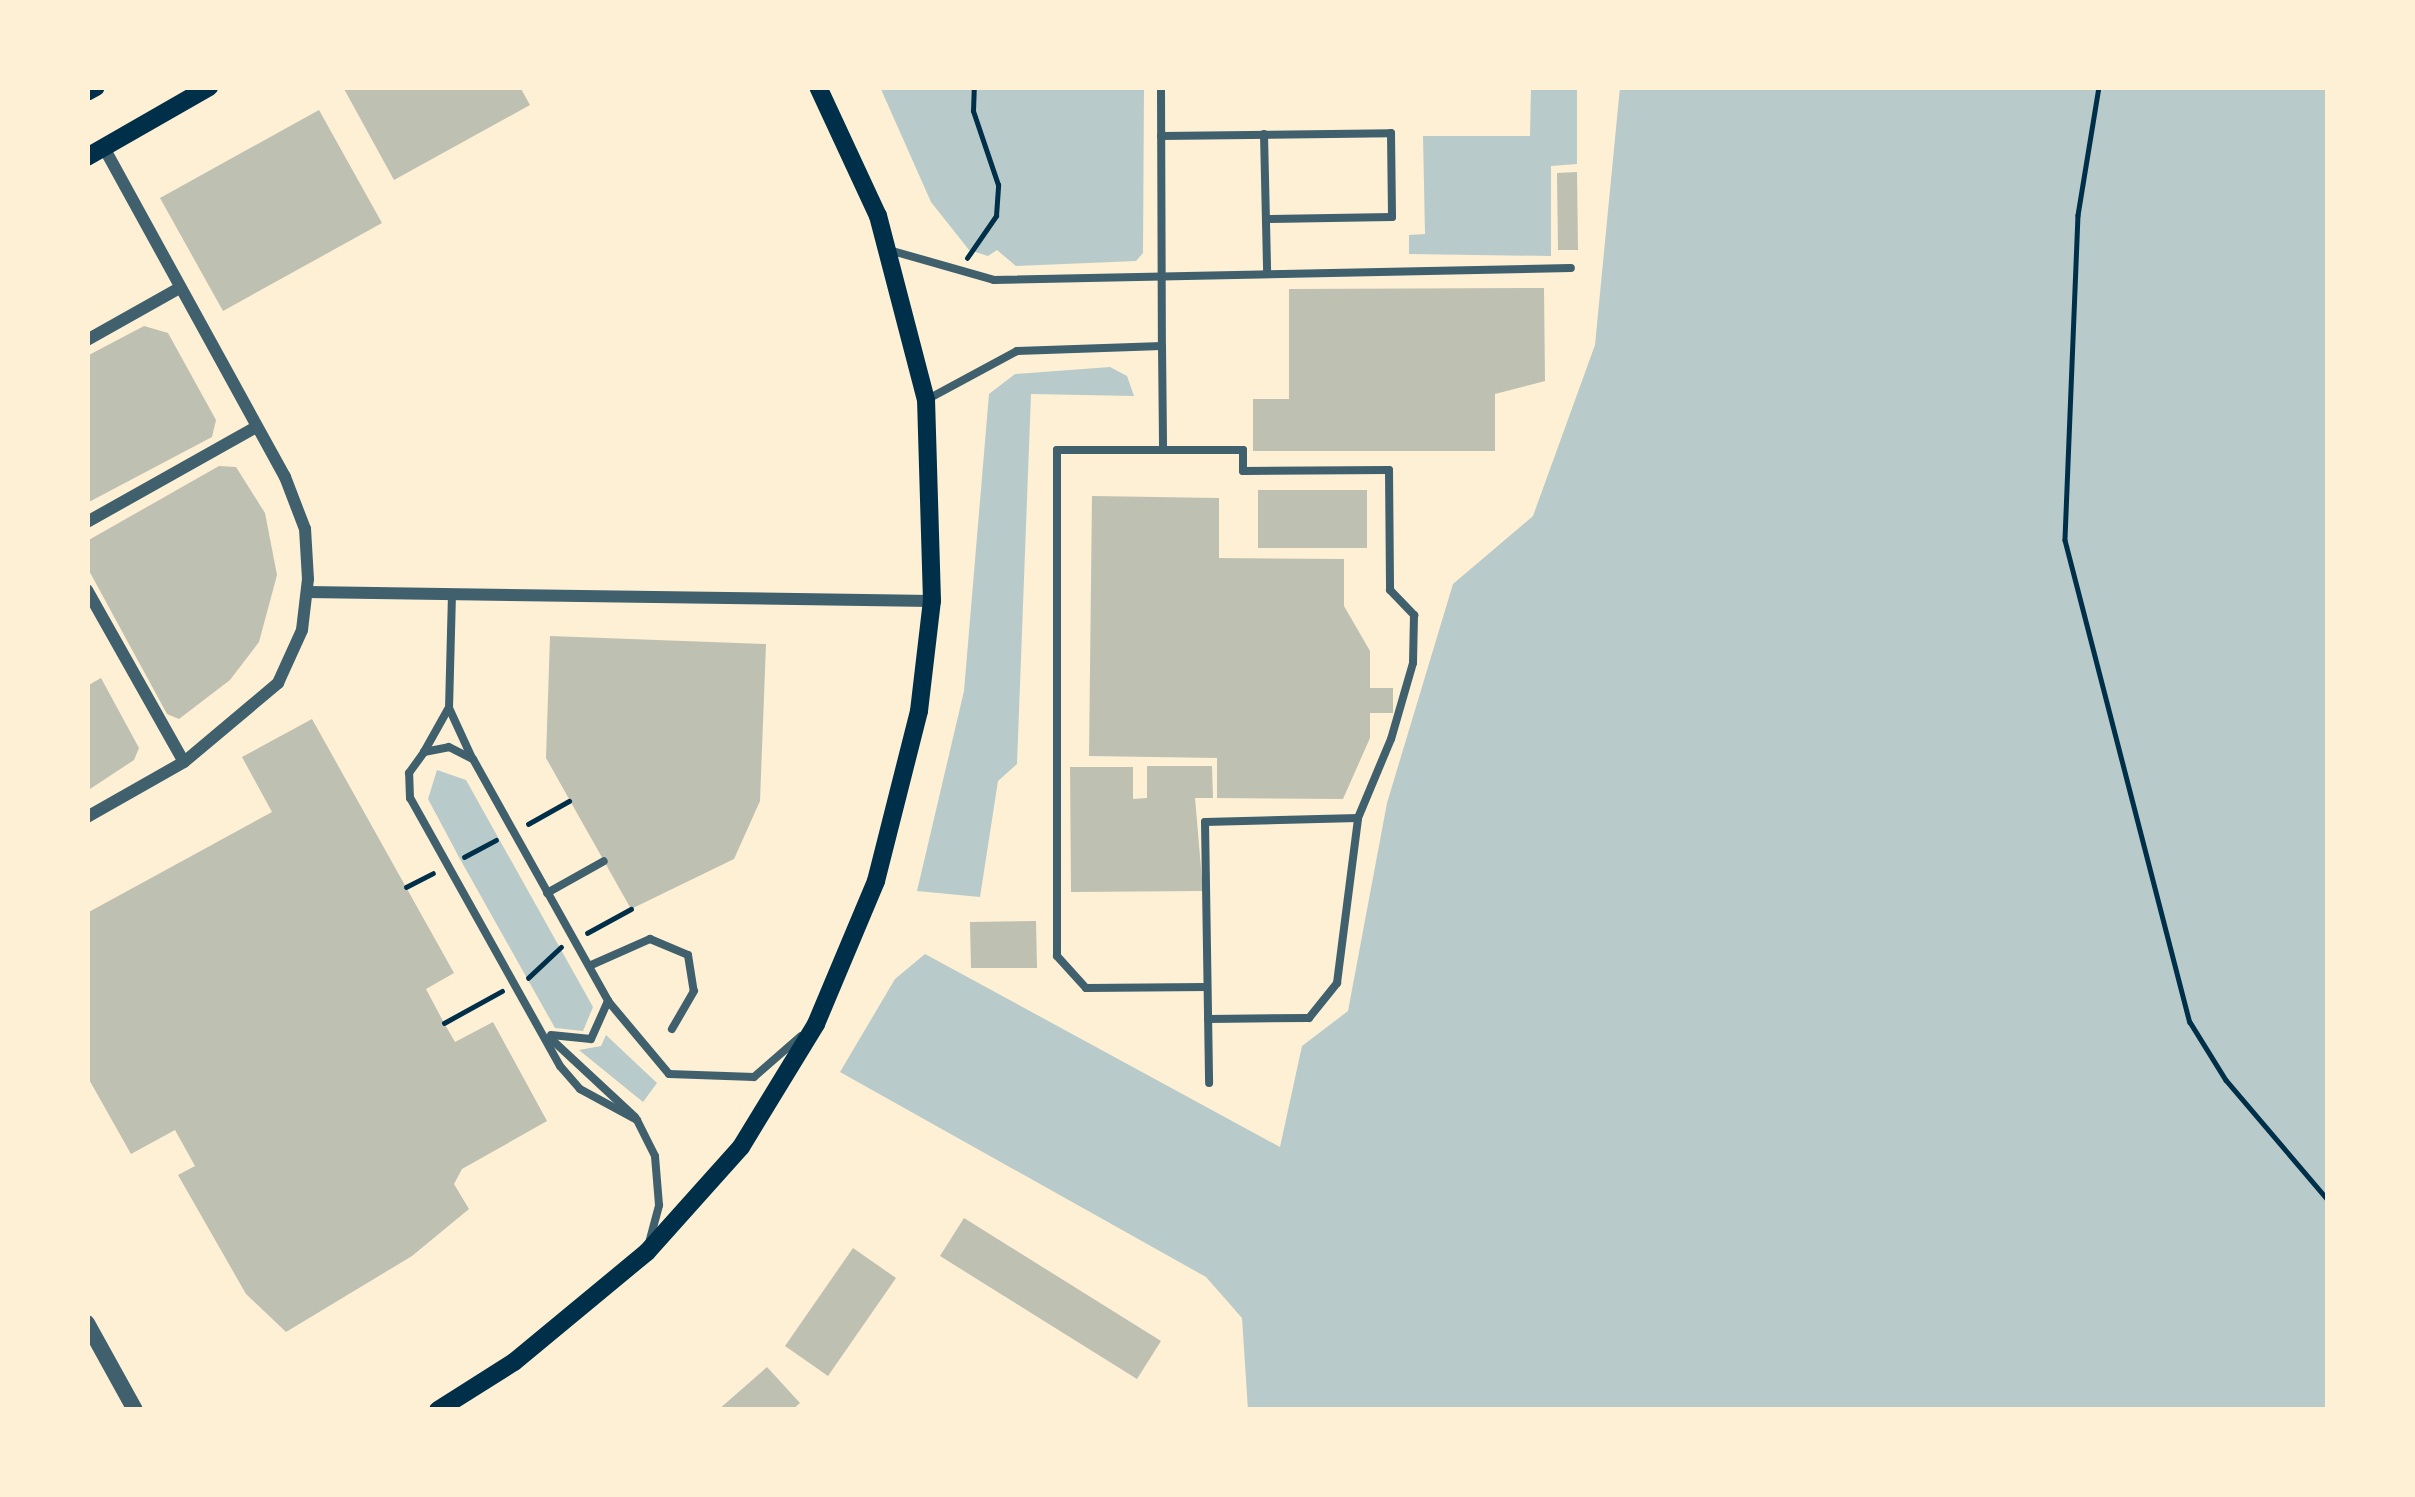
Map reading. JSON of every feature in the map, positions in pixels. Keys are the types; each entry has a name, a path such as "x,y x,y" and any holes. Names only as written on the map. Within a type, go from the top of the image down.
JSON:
{"main road":[{"path":"87,92 96,87"},
{"path":"96,153 208,87"},
{"path":"438,1410 514,1362 647,1252 741,1147 816,1024 876,880 919,711 932,601 926,400 889,250 818,87"}],"street":[{"path":"87,817 184,762 278,683 302,630 307,592 305,529 256,427 96,153"},
{"path":"87,340 178,289"},
{"path":"87,522 256,427"},
{"path":"87,590 184,762"},
{"path":"307,592 932,601"},
{"path":"87,1323 135,1410"}],"lane":[{"path":"1156,87 1161,136 1163,450"},
{"path":"1161,136 1391,133 1392,217 1266,219"},
{"path":"1264,134 1267,270"},
{"path":"889,250 994,280 1267,270 1571,268"},
{"path":"926,400 1017,351 1162,346"},
{"path":"1207,987 1086,988 1057,956 1058,450 1243,450 1243,471 1389,470 1390,590 1414,615 1413,663 1358,818 1337,983 1309,1018 1208,1019"},
{"path":"452,594 449,708 472,759 608,1001 669,1074 708,1081 754,1077 816,1024"},
{"path":"449,708 409,773 410,798 580,1089 637,1120"},
{"path":"424,752 449,746 472,759"},
{"path":"1209,1083 1205,822 1358,818"},
{"path":"548,893 604,861"},
{"path":"589,966 650,939 688,955 694,991 672,1029"},
{"path":"544,1033 591,1040 608,1001"},
{"path":"544,1033 637,1120 656,1172 658,1205 647,1252"}],"path":[{"path":"961,271 996,216 998,185 974,111 974,87"},
{"path":"1036,87 1156,87"},
{"path":"2099,87 2078,214 2066,468 2070,562 2190,1022 2226,1080 2328,1200"},
{"path":"406,887 569,801"},
{"path":"444,1023 515,984 574,940 631,909"}],"shaded area":[{"path":"880,87 1144,87 1143,253 1136,261 1016,266 997,250 988,256 969,250 931,202"},
{"path":"1531,87 1577,87 1577,164 1551,166 1551,256 1409,254 1409,235 1425,234 1423,136 1530,136"},
{"path":"1620,87 2328,87 2328,1410 1248,1410 1242,1318 1206,1277 840,1072 895,979 925,954 1280,1147 1302,1046 1348,1011 1387,803 1453,584 1533,516 1595,345"},
{"path":"1110,367 1127,376 1134,396 1031,394 1017,764 998,781 980,897 917,891 964,691 989,394 1015,374"},
{"path":"437,770 466,780 593,1007 583,1031 555,1028 460,859 428,799"},
{"path":"606,1035 657,1083 643,1102 579,1050 601,1046"}],"building":[{"path":"343,87 520,87 530,105 394,180"},
{"path":"319,110 382,223 223,311 160,198"},
{"path":"1577,172 1578,250 1558,250 1557,173"},
{"path":"1544,288 1545,381 1495,394 1495,451 1253,451 1253,399 1289,399 1289,289"},
{"path":"144,326 168,333 216,420 212,437 87,503 87,356"},
{"path":"219,466 236,467 265,513 277,575 259,642 230,680 179,719 167,714 87,567 87,541"},
{"path":"1258,490 1367,490 1367,548 1258,548"},
{"path":"1092,496 1219,498 1219,558 1344,559 1344,606 1370,651 1370,688 1393,688 1393,713 1370,713 1370,738 1343,799 1217,798 1217,758 1089,756"},
{"path":"550,636 766,644 760,801 734,859 631,909 546,758"},
{"path":"101,678 139,748 134,760 87,791 87,686"},
{"path":"312,719 454,973 426,989 455,1042 493,1022 547,1121 462,1169 454,1184 469,1209 412,1256 286,1332 246,1294 178,1175 195,1166 175,1130 131,1154 87,1076 87,913 272,812 242,757"},
{"path":"1147,766 1212,766 1213,798 1195,798 1203,891 1071,892 1070,767 1133,767 1133,799 1147,798"},
{"path":"1036,921 1037,968 971,968 970,922"},
{"path":"964,1218 1161,1341 1137,1379 940,1256"},
{"path":"853,1248 896,1278 828,1376 785,1346"},
{"path":"767,1367 800,1403 792,1410 718,1410"}]}
